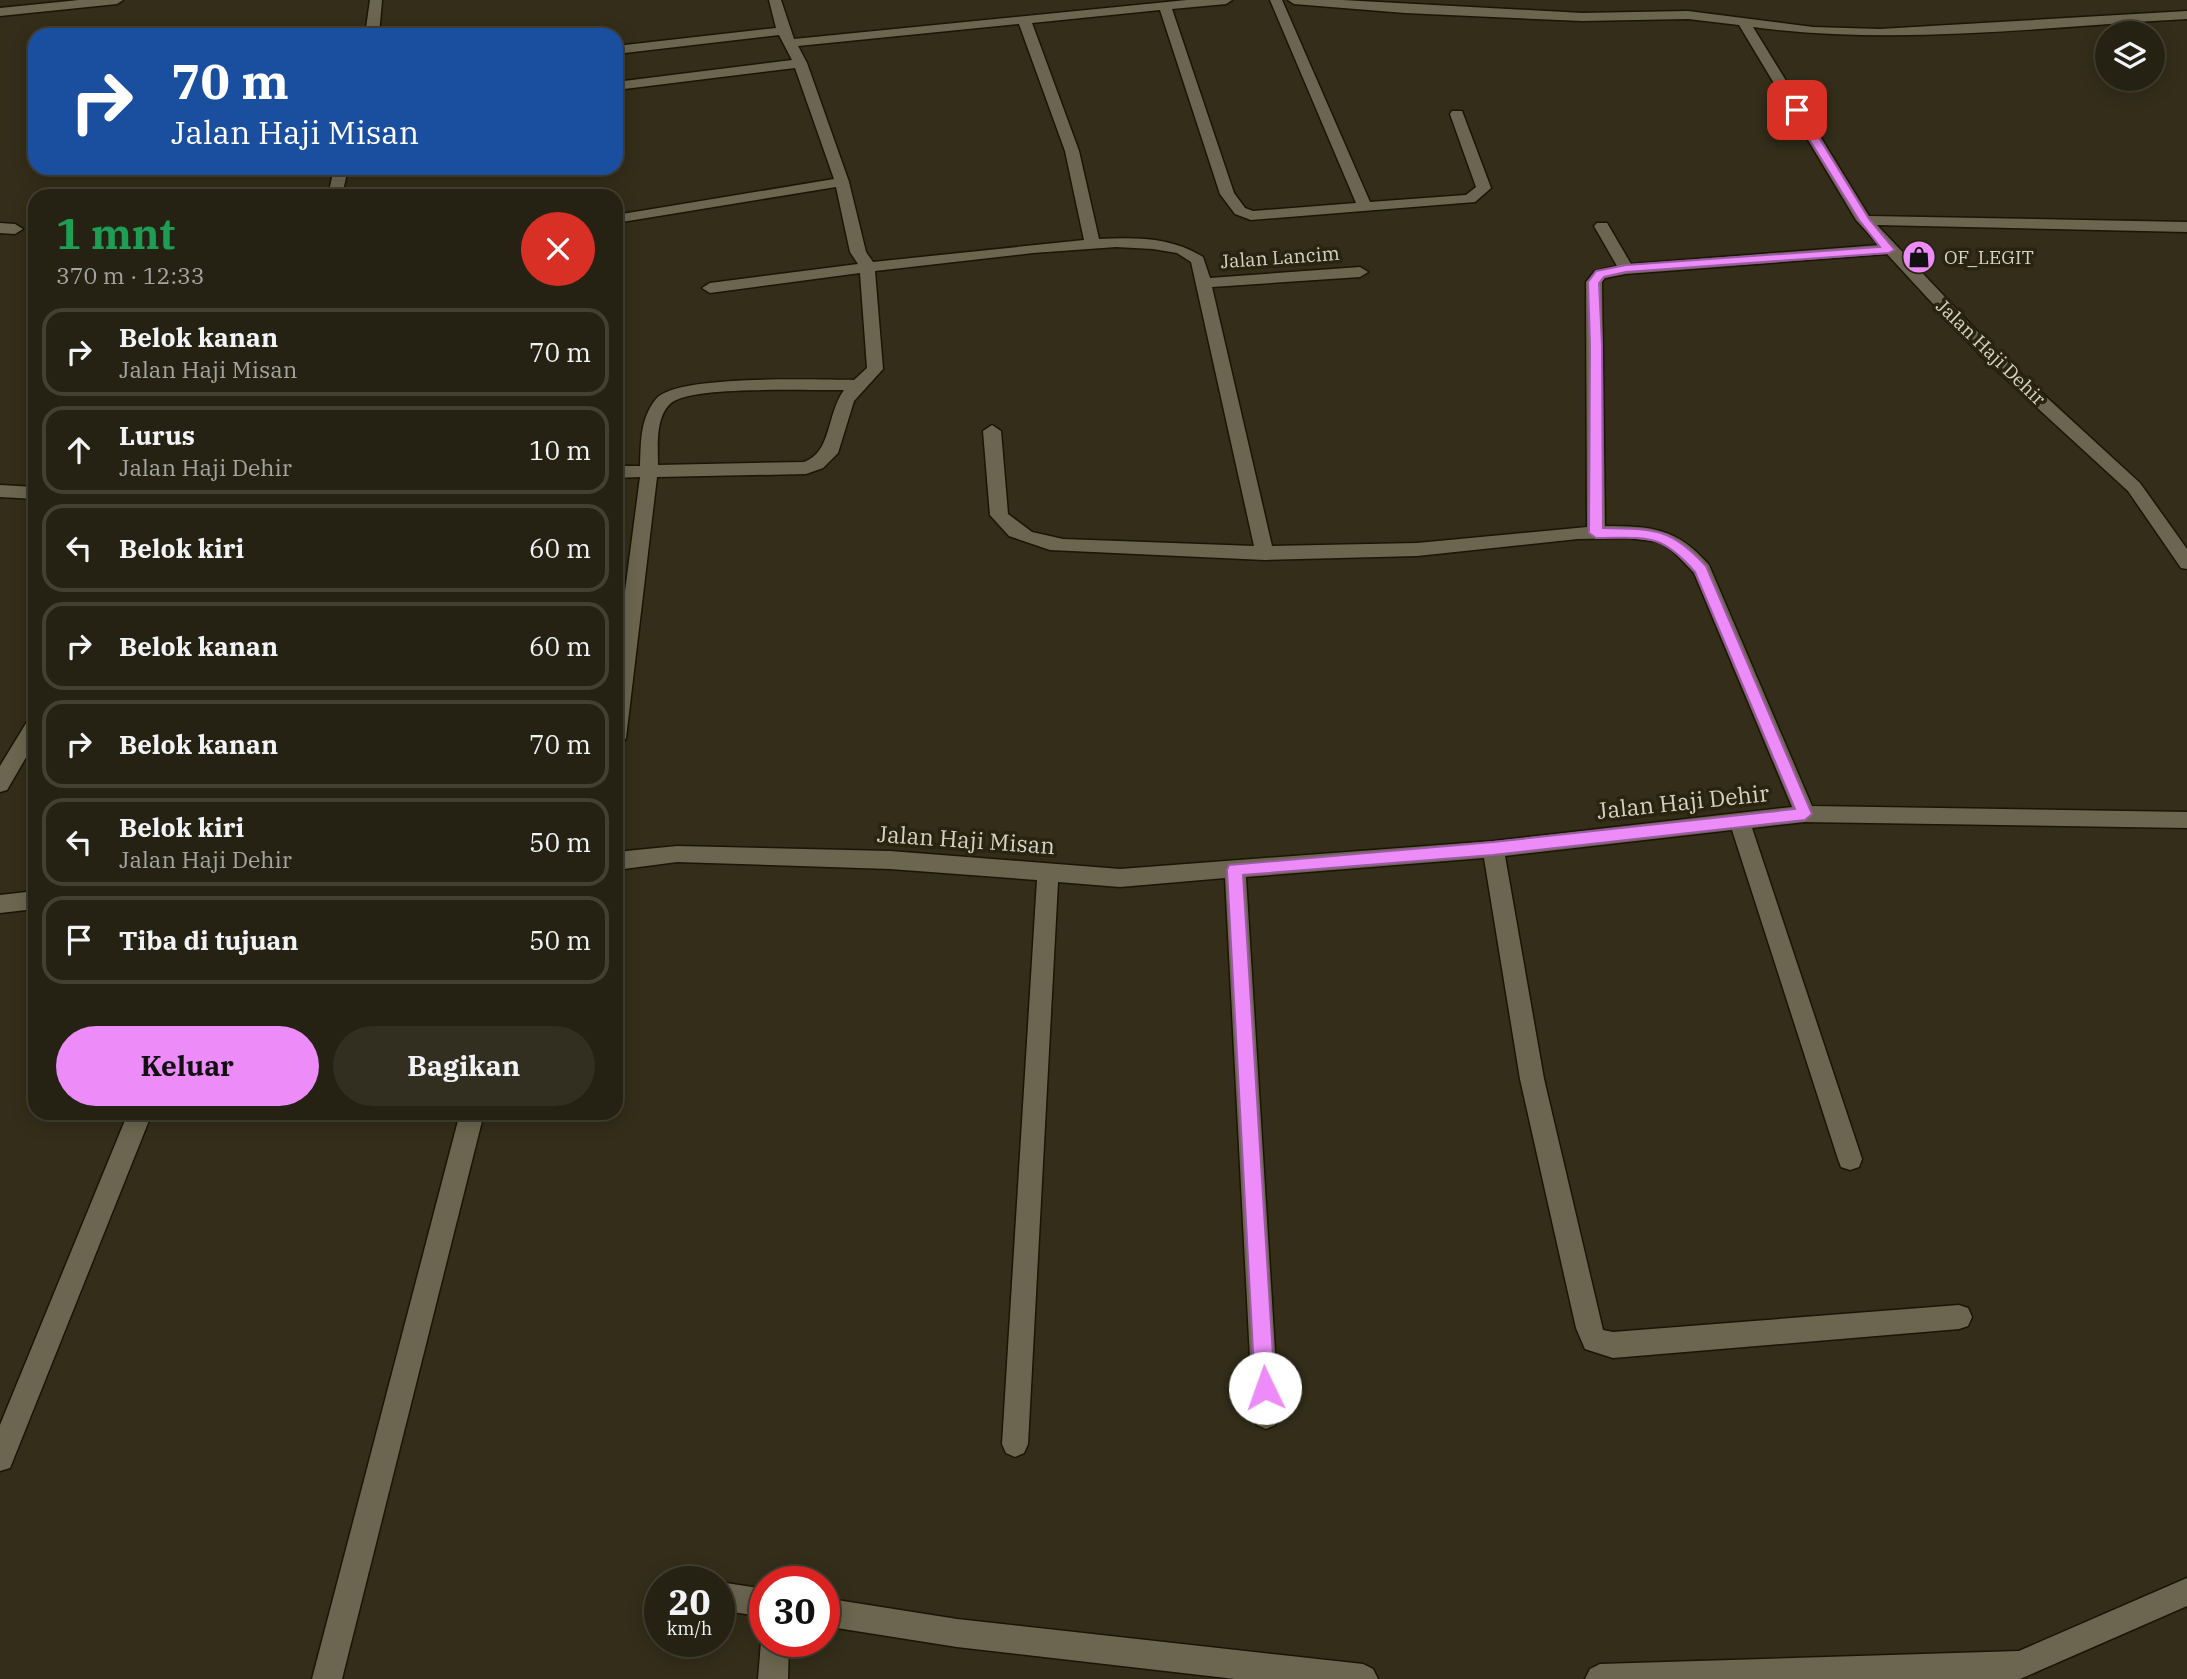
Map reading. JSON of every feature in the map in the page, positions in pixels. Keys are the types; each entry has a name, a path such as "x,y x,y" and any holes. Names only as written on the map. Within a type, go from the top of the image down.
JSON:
{"street":[{"path":"0,12 117,0"},
{"path":"373,28 376,0"},
{"path":"623,472 806,468 817,465 830,453 840,410 855,385 875,369 867,265 858,252 842,182 775,0"},
{"path":"623,49 1024,20 1226,0"},
{"path":"1276,0 1366,208"},
{"path":"1294,0 1402,4 1583,17 1688,15 1813,31 1880,33 2187,15"},
{"path":"1572,0 1583,17"},
{"path":"1165,7 1227,194 1240,211 1251,216 1470,199 1480,194 1484,188 1457,114"},
{"path":"1024,20 1072,152 1092,243"},
{"name":"Jalan Haji Dehir","path":"1743,22 1864,220 1889,250 1988,353 2134,487 2187,563"},
{"path":"623,85 800,63"},
{"path":"623,218 842,182"},
{"path":"1864,220 2187,227"},
{"path":"1602,226 1626,269"},
{"path":"710,288 867,265 878,267 1023,247 1092,243 1169,246 1188,250 1198,260 1265,555"},
{"path":"1596,533 1594,282 1600,274 1626,269 1889,250"},
{"name":"Jalan Lancim","path":"1203,283 1360,272"},
{"path":"623,682 649,472 650,427 664,400 687,390 735,386 855,385"},
{"path":"992,432 999,516 1006,527 1019,534 1054,545 1265,555 1454,547 1596,533 1653,534 1681,547 1702,569 1805,814"},
{"path":"0,491 28,493"},
{"path":"0,784 28,737"},
{"name":"Jalan Haji Dehir","path":"1312,865 1493,849 1805,814 2187,820"},
{"path":"1740,822 1850,1159"},
{"path":"1493,849 1532,1079 1594,1340 1613,1345 1959,1317"},
{"name":"Jalan Haji Misan","path":"623,860 690,854 890,860 1120,878 1312,865"},
{"path":"1235,870 1266,1416"},
{"path":"1015,1444 1048,872"},
{"path":"0,904 28,901"},
{"path":"0,1458 11,1406 137,1120"},
{"path":"327,1679 470,1120"},
{"path":"1600,1679 2021,1672 2187,1592"},
{"path":"840,1615 957,1633 1363,1679"},
{"path":"773,1679 774,1657"}],"place":[{"name":"OF_LEGIT","path":"1919,257"}],"route":[{"path":"1265,1388 1235,870 1493,849 1805,814 1702,569 1681,547 1653,534 1596,533 1594,282 1600,274 1626,269 1889,250 1864,220 1797,110"}]}
